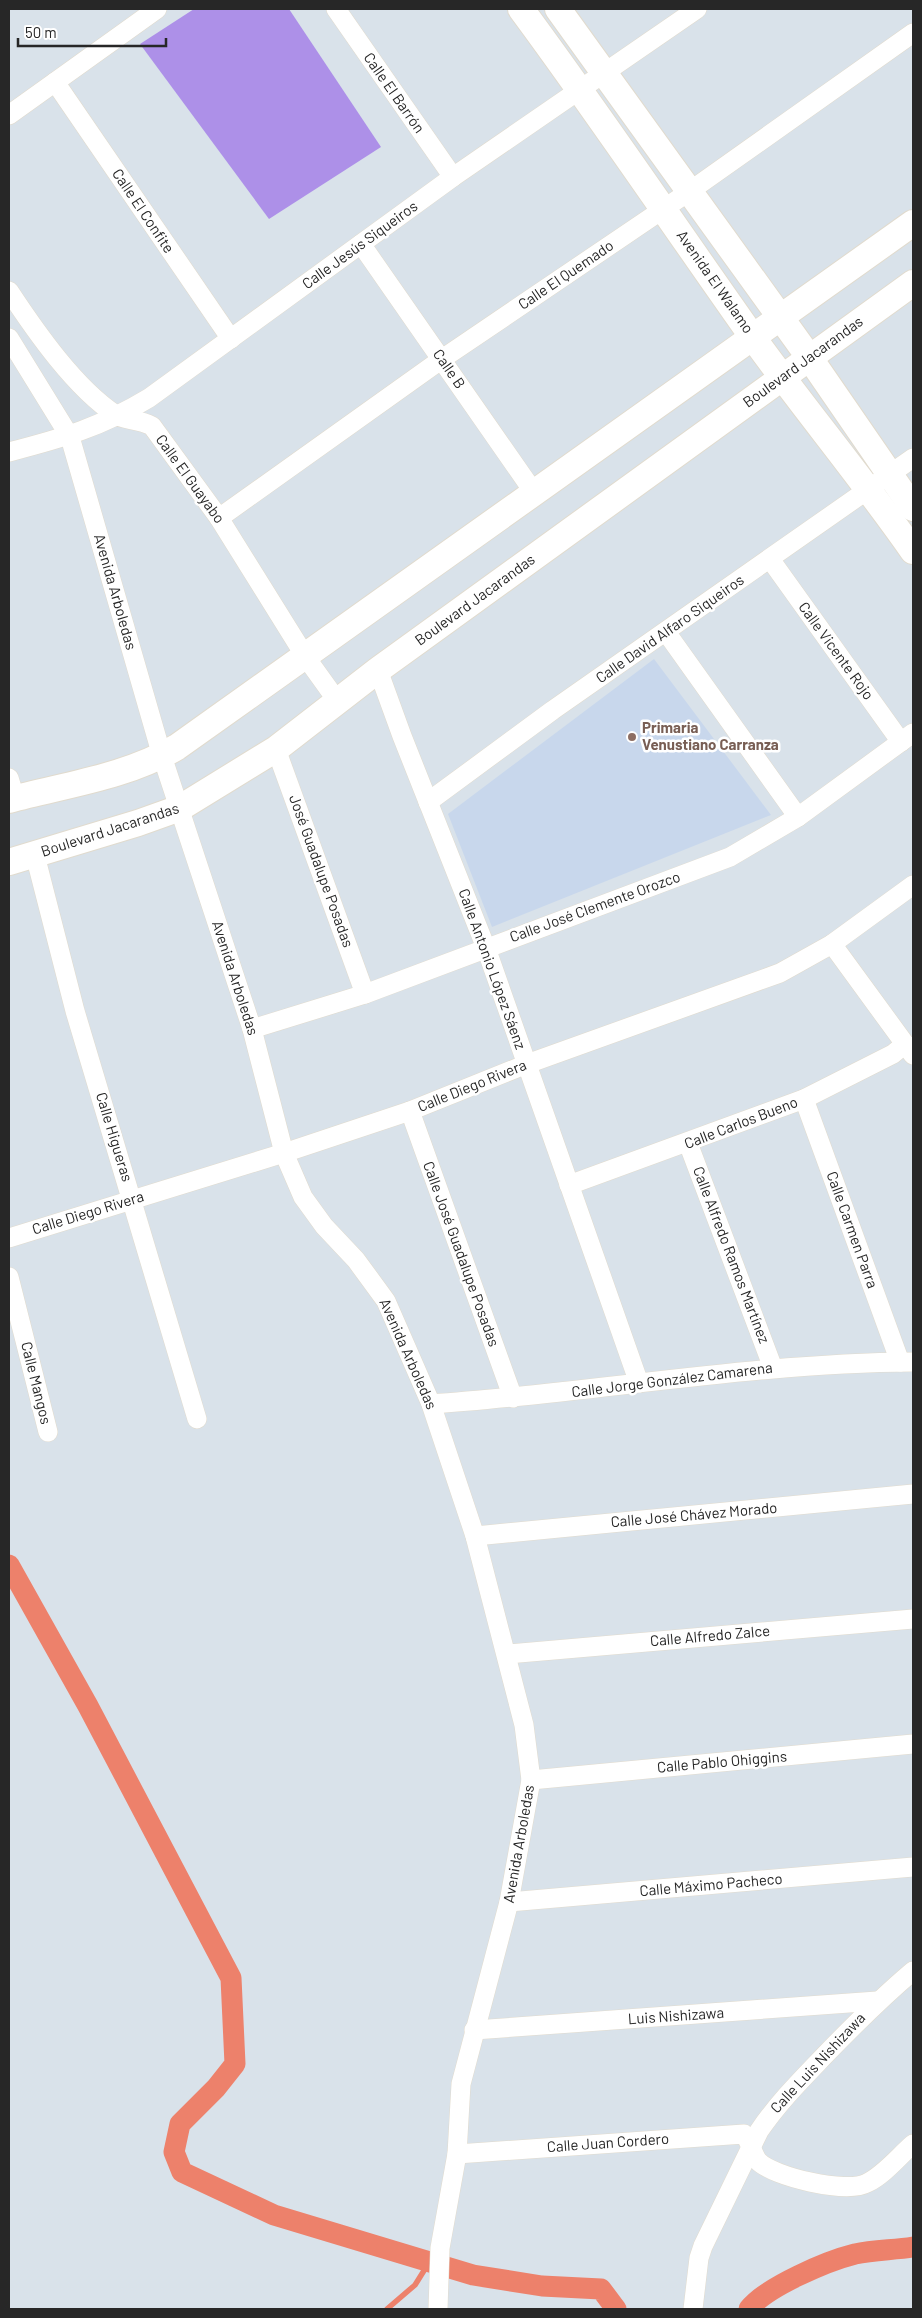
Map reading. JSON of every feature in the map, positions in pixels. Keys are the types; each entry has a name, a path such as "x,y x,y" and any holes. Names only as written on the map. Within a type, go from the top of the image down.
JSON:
{"main road":[{"name":"Avenida El Walamo","path":"521,9 580,89 782,377 880,482 913,508"},
{"name":"Avenida El Walamo","path":"558,9 809,357 880,482 913,550"},
{"path":"11,792 117,772 162,756 535,494 913,223"},
{"name":"Boulevard Jacarandas","path":"9,862 138,824 180,808 276,749 378,670 913,283"}],"street":[{"path":"9,116 157,9"},
{"name":"Calle El Barrón","path":"336,9 453,177"},
{"name":"Calle Jesús Siqueiros","path":"9,452 70,436 118,417 149,398 453,177 697,9"},
{"name":"Calle El Quemado","path":"220,518 442,359 690,191 913,33"},
{"name":"Calle El Confite","path":"55,82 230,339"},
{"name":"Calle B","path":"361,244 535,494"},
{"name":"Calle El Guayabo","path":"9,294 69,372 89,394 118,417 140,420 152,426 220,518 305,656 338,702"},
{"name":"Avenida Arboledas","path":"9,338 70,436 162,756 252,1029 284,1152 303,1197 324,1226 356,1260 386,1302 431,1404 475,1536 524,1725 531,1780 509,1902 474,2030 462,2084 456,2154 440,2248 438,2308"},
{"name":"Calle David Alfaro Siqueiros","path":"428,802 553,710 913,458"},
{"name":"Calle Vicente Rojo","path":"770,559 907,738"},
{"path":"666,632 798,817"},
{"name":"Calle Antonio López Sáenz","path":"378,670 486,948 639,1384"},
{"name":"Calle José Clemente Orozco","path":"252,1029 365,994 730,857 798,817 907,738"},
{"name":"José Guadalupe Posadas","path":"276,749 365,994"},
{"name":"Calle Higueras","path":"35,855 76,1012 197,1419"},
{"name":"Calle Diego Rivera","path":"9,1238 410,1111 527,1064 780,973 832,944 913,885"},
{"path":"832,944 909,1049"},
{"name":"Calle Carlos Bueno","path":"569,1185 804,1099 893,1054 909,1049"},
{"name":"Calle Carmen Parra","path":"804,1099 907,1362"},
{"name":"Calle José Guadalupe Posadas","path":"410,1111 513,1398"},
{"name":"Calle Alfredo Ramos Martínez","path":"688,1143 773,1368"},
{"name":"Calle Mangos","path":"9,1277 48,1432"},
{"name":"Calle Jorge González Camarena","path":"431,1404 513,1398 773,1368 907,1362"},
{"name":"Calle José Chávez Morado","path":"475,1536 913,1494"},
{"name":"Calle Alfredo Zalce","path":"507,1654 913,1619"},
{"name":"Calle Pablo Ohiggins","path":"531,1780 913,1744"},
{"name":"Calle Máximo Pacheco","path":"509,1902 913,1868"},
{"name":"Calle Luis Nishizawa","path":"693,2309 703,2246 752,2146 770,2115 784,2096 878,2001 913,1972"},
{"name":"Luis Nishizawa","path":"474,2030 878,2001"},
{"name":"Calle Juan Cordero","path":"456,2154 744,2134 752,2146"},
{"path":"752,2146 757,2160 781,2173 809,2183 850,2186 868,2183 913,2144"}],"shaded area":[{"path":"194,9 289,9 381,147 269,219 140,44"},
{"name":"Primaria Venustiano Carranza","path":"654,659 771,815 492,927 448,814"}],"waterway":[{"path":"9,1565 88,1706 231,1978 235,2064 216,2088 180,2124 174,2152 182,2172 274,2215 473,2275 542,2286 601,2289 616,2309"},
{"path":"749,2309 769,2292 829,2262 855,2254 913,2247"},
{"path":"387,2309 415,2285 430,2261"}],"place":[{"name":"Primaria Venustiano Carranza","path":"632,737"}]}
